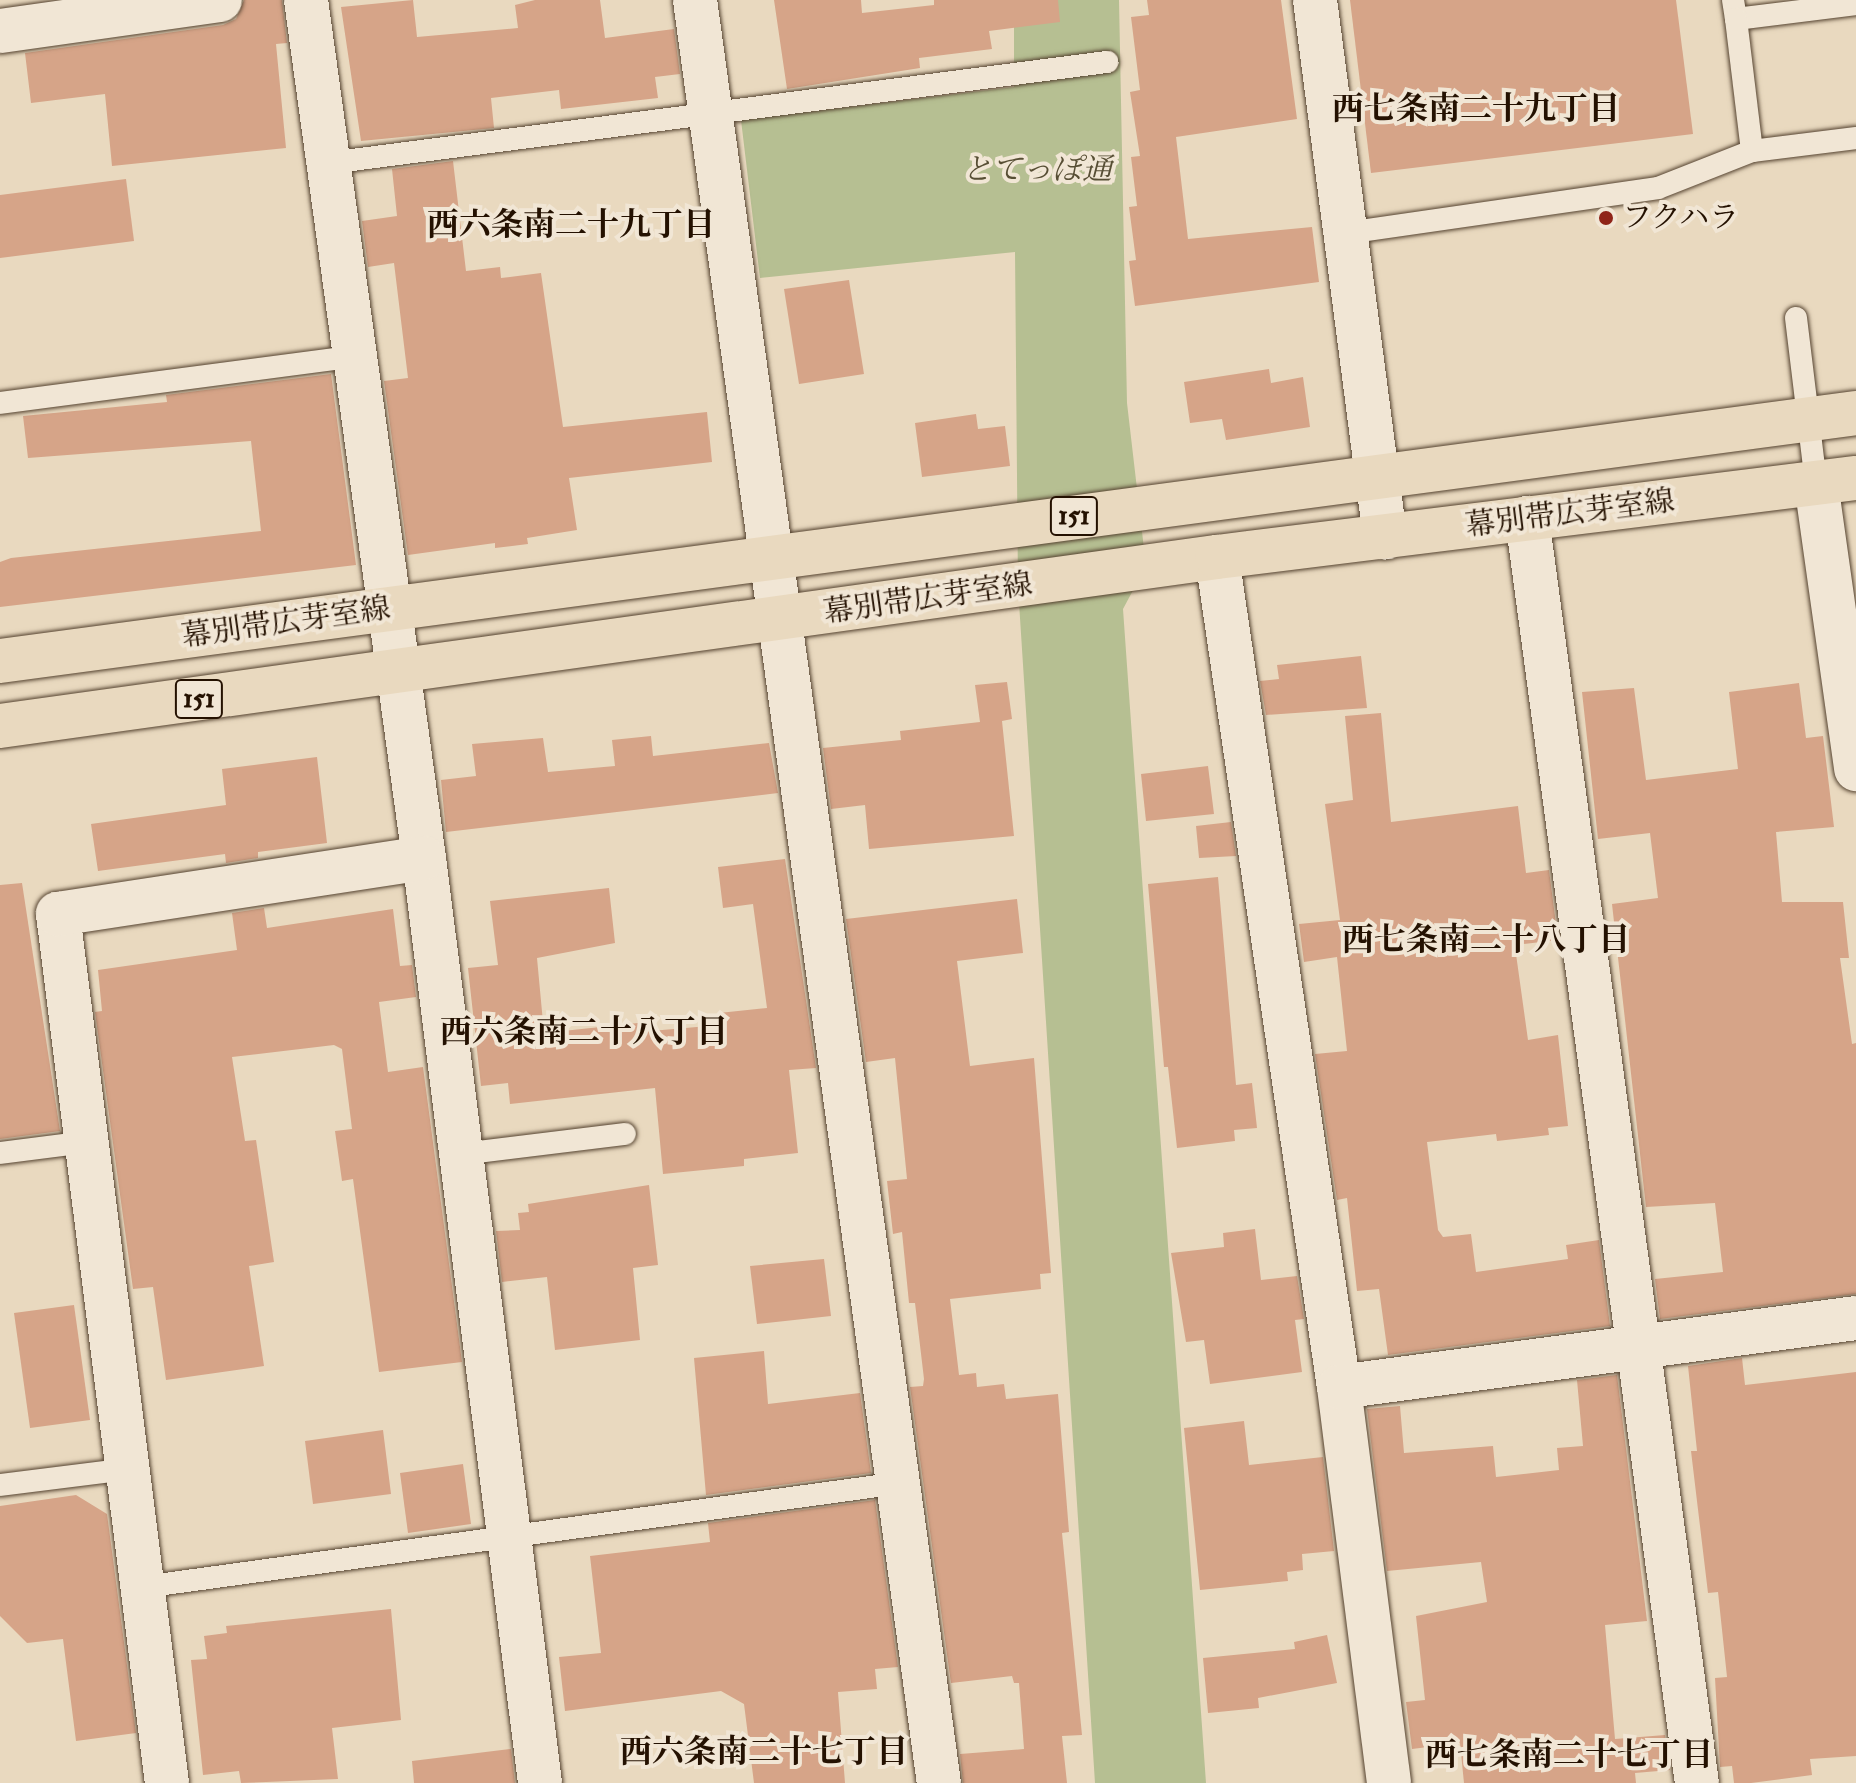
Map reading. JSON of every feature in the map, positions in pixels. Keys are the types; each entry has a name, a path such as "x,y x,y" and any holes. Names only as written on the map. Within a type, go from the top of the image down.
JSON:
{"main road":[{"name":"幕別帯広芽室線","path":"0,661 1856,413"},
{"name":"幕別帯広芽室線","path":"0,726 1217,557 1836,481"}],"street":[{"path":"0,31 220,0"},
{"path":"306,0 424,858 540,1783"},
{"path":"695,0 939,1783"},
{"path":"1315,0 1385,537"},
{"path":"1836,481 1856,769"},
{"path":"1527,518 1697,1783"},
{"path":"1217,557 1339,1387 1389,1783"},
{"path":"167,1783 58,914 424,858"},
{"path":"1339,1387 1856,1318"}],"lane":[{"path":"1752,151 1735,9 1856,4"},
{"path":"329,163 1107,62"},
{"path":"1346,233 1658,188 1752,151 1856,138"},
{"path":"1796,318 1808,419 1836,481"},
{"path":"0,403 355,356"},
{"path":"461,1154 625,1134"},
{"path":"0,1153 86,1142"},
{"path":"0,1485 128,1469"},
{"path":"143,1587 899,1483"}],"green space":[{"name":"とてっぽ通","path":"1014,0 1119,0 1127,403 1146,566 1123,609 1206,1783 1095,1783 1018,587 1015,252 760,278 741,120 1014,87"}],"building":[{"path":"244,0 282,0 287,43 276,44 286,148 112,166 105,94 31,103 25,53 223,25 236,19"},
{"path":"413,0 417,37 518,28 515,5 535,0 600,0 605,38 674,29 680,74 655,77 658,98 561,109 559,90 491,98 494,128 361,141 341,7"},
{"path":"774,0 861,0 862,13 934,5 934,0 1058,0 1060,22 989,31 992,49 919,58 920,68 787,89"},
{"path":"1147,0 1281,0 1297,119 1176,137 1188,239 1312,227 1319,282 1135,306 1129,261 1136,260 1129,207 1137,206 1131,157 1140,156 1130,92 1140,90 1131,17 1149,15"},
{"path":"1350,0 1676,0 1693,134 1371,173"},
{"path":"453,161 466,271 500,267 501,278 541,273 563,427 707,412 712,462 569,478 577,530 527,538 528,544 495,548 495,543 408,555 384,381 408,378 394,263 368,267 362,221 397,216 392,169"},
{"path":"126,179 134,241 0,258 0,195"},
{"path":"849,280 864,374 799,384 784,289"},
{"path":"1269,369 1271,383 1303,377 1310,427 1226,440 1222,419 1190,423 1184,382"},
{"path":"331,374 356,565 0,607 0,562 11,558 261,531 251,441 28,458 23,416 167,402 166,395"},
{"path":"976,414 978,429 1005,426 1010,466 922,477 915,423"},
{"path":"1361,656 1367,708 1266,715 1260,681 1279,679 1277,665"},
{"path":"1007,682 1012,719 1002,721 1014,836 869,849 865,805 831,809 823,748 901,740 900,731 980,722 975,685"},
{"path":"1799,683 1806,738 1823,736 1834,827 1776,832 1782,902 1843,902 1849,958 1840,958 1852,1044 1856,1043 1856,1294 1660,1319 1655,1279 1723,1272 1715,1203 1646,1207 1612,904 1658,898 1650,833 1598,839 1582,692 1634,688 1646,780 1738,769 1729,692"},
{"path":"1381,713 1391,822 1518,806 1526,873 1549,870 1558,940 1523,944 1524,953 1516,954 1528,1040 1558,1035 1568,1126 1548,1128 1549,1135 1497,1141 1496,1134 1427,1142 1438,1230 1443,1237 1471,1234 1476,1272 1568,1259 1566,1245 1599,1240 1610,1326 1388,1355 1379,1289 1357,1291 1347,1198 1337,1200 1315,1054 1347,1051 1337,957 1304,962 1299,924 1340,920 1325,804 1353,800 1345,716"},
{"path":"651,736 653,756 769,743 778,793 446,832 441,780 476,776 472,744 543,738 548,772 615,766 612,740"},
{"path":"317,757 327,843 258,852 258,858 226,863 225,854 98,871 91,824 226,805 222,769"},
{"path":"1208,766 1214,814 1146,821 1141,774"},
{"path":"1231,822 1236,856 1199,858 1196,826"},
{"path":"785,859 816,1068 789,1070 798,1153 744,1159 744,1166 663,1174 655,1088 510,1104 508,1083 481,1086 468,968 498,965 490,901 609,888 615,943 537,958 544,1033 638,1023 639,1032 720,1025 719,1013 767,1008 753,904 723,908 718,867"},
{"path":"1218,877 1236,1085 1252,1083 1257,1128 1234,1130 1235,1141 1177,1148 1168,1067 1164,1067 1148,884"},
{"path":"22,883 60,1131 0,1139 0,885"},
{"path":"1017,899 1023,953 957,961 970,1066 1034,1058 1051,1273 1040,1274 1041,1289 950,1299 959,1375 976,1373 977,1387 1004,1384 1006,1399 1058,1394 1069,1532 1062,1533 1082,1735 1062,1736 1067,1783 963,1783 960,1754 1024,1749 1019,1683 1014,1683 1012,1676 951,1683 910,1387 923,1386 924,1379 915,1303 909,1303 902,1232 893,1234 887,1181 907,1179 895,1058 866,1062 846,919"},
{"path":"264,908 267,928 393,909 400,966 412,965 416,997 379,1002 388,1072 423,1067 462,1362 379,1372 353,1179 342,1181 335,1131 352,1129 342,1049 334,1045 232,1057 245,1141 256,1140 274,1262 249,1266 264,1366 166,1380 153,1287 133,1289 95,1012 102,1011 98,970 237,950 232,913"},
{"path":"649,1185 658,1265 633,1268 640,1340 555,1350 547,1277 502,1282 496,1231 520,1230 518,1213 529,1212 528,1204"},
{"path":"1255,1229 1261,1280 1297,1276 1304,1319 1295,1320 1302,1372 1210,1384 1204,1340 1186,1342 1171,1253 1224,1247 1223,1233"},
{"path":"824,1259 831,1316 757,1324 750,1266"},
{"path":"74,1305 90,1420 30,1428 14,1313"},
{"path":"764,1351 768,1404 860,1393 871,1473 706,1495 694,1358"},
{"path":"1742,1358 1745,1385 1856,1372 1856,1756 1810,1759 1812,1775 1751,1783 1734,1783 1732,1766 1720,1767 1715,1678 1727,1677 1718,1592 1708,1593 1691,1451 1697,1451 1688,1366"},
{"path":"1617,1375 1647,1621 1605,1625 1615,1739 1665,1735 1670,1770 1635,1773 1636,1783 1464,1783 1460,1743 1412,1749 1406,1702 1425,1700 1416,1616 1487,1602 1481,1562 1387,1571 1367,1409 1400,1406 1404,1453 1493,1446 1496,1477 1559,1470 1557,1448 1583,1446 1577,1380"},
{"path":"1244,1421 1249,1465 1323,1457 1334,1551 1302,1554 1303,1570 1287,1572 1288,1581 1200,1590 1184,1428"},
{"path":"383,1430 391,1494 313,1504 305,1441"},
{"path":"463,1464 471,1524 408,1533 400,1473"},
{"path":"76,1495 107,1514 136,1733 76,1741 63,1639 27,1643 0,1616 0,1506"},
{"path":"875,1500 898,1667 875,1669 877,1689 838,1692 845,1783 754,1783 744,1704 721,1691 565,1711 559,1657 601,1653 590,1556 710,1542 708,1523"},
{"path":"391,1609 401,1720 332,1728 338,1779 241,1783 239,1771 203,1775 191,1660 207,1659 204,1636 227,1633 226,1626"},
{"path":"1327,1635 1337,1683 1258,1698 1259,1708 1208,1713 1203,1658 1295,1649 1294,1642"},
{"path":"511,1749 515,1783 414,1783 412,1761"}],"place":[{"name":"フクハラ","path":"1606,218"}],"district":[{"name":"西七条南二十九丁目","path":"1476,109"},
{"name":"西六条南二十九丁目","path":"571,225"},
{"name":"西七条南二十八丁目","path":"1486,940"},
{"name":"西六条南二十八丁目","path":"584,1032"},
{"name":"西六条南二十七丁目","path":"764,1752"},
{"name":"西七条南二十七丁目","path":"1569,1755"}]}
